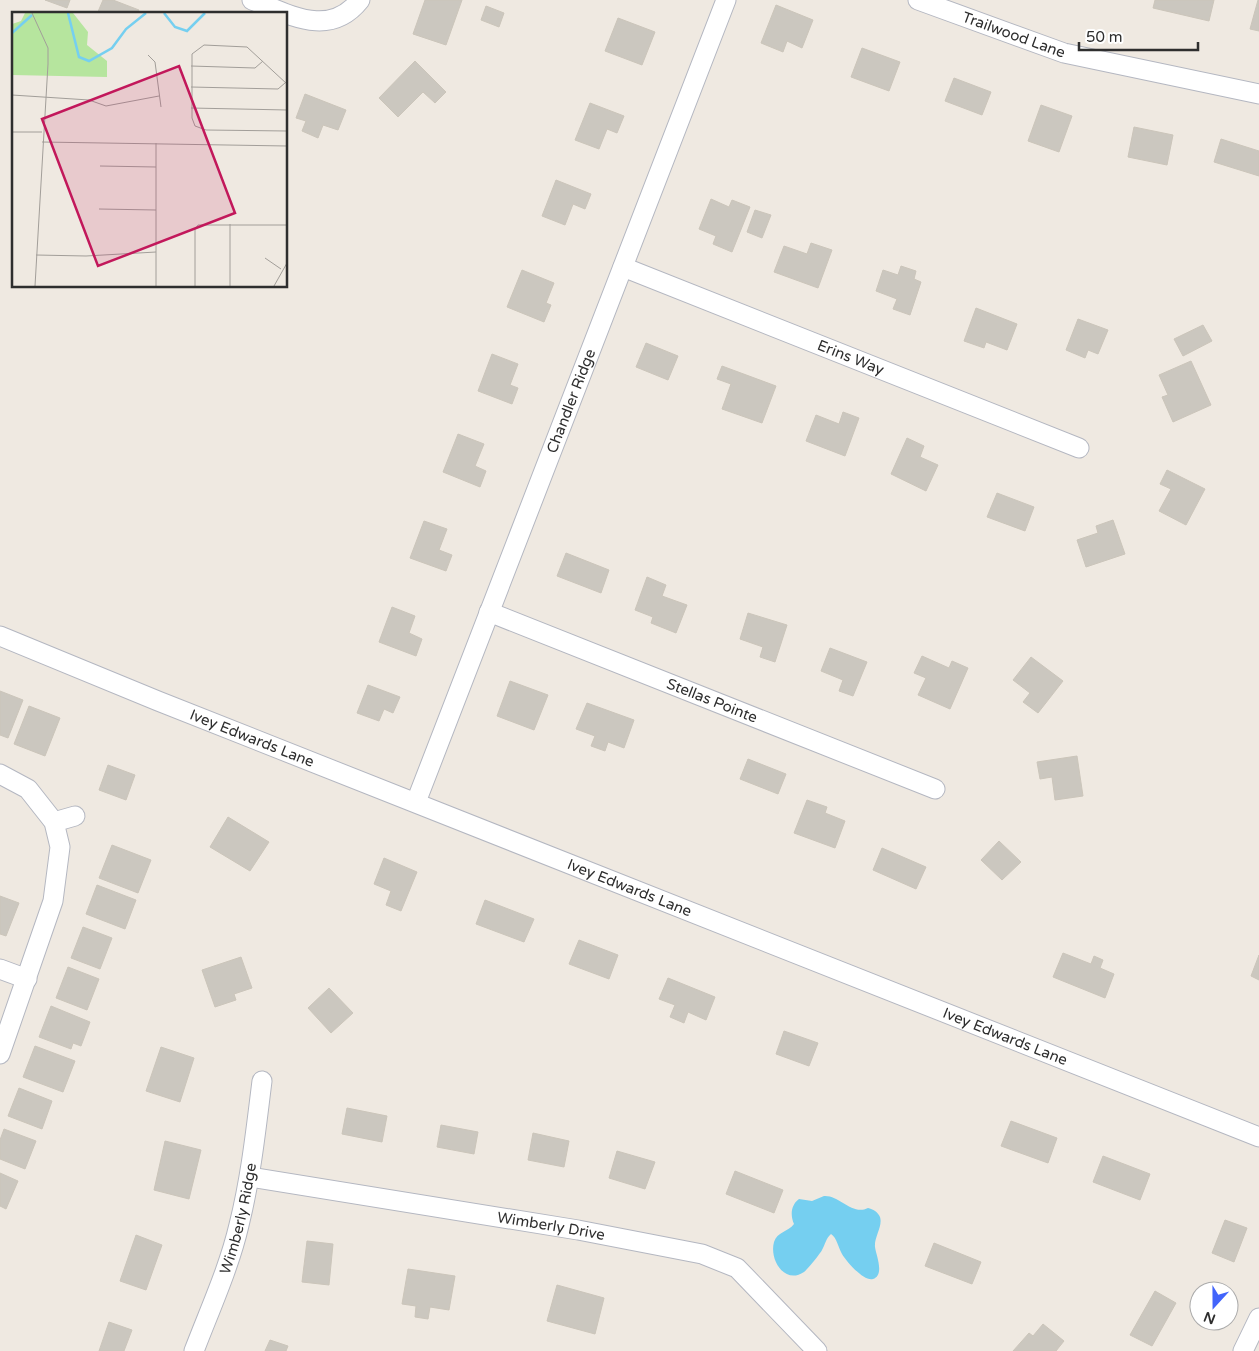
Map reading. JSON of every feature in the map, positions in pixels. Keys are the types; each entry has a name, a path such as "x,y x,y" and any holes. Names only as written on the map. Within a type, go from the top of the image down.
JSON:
{"street":[{"path":"252,0 285,12"},
{"path":"288,13 307,20 329,21 349,12 360,0"},
{"name":"Chandler Ridge","path":"416,802 726,0"},
{"name":"Trailwood Lane","path":"918,0 1064,53 1259,94"},
{"name":"Erins Way","path":"623,267 1079,448"},
{"name":"Stellas Pointe","path":"489,612 935,790"},
{"name":"Ivey Edwards Lane","path":"0,636 158,701 1259,1137"},
{"path":"0,774 28,789 54,822 60,847 53,901 0,1054"},
{"path":"54,822 75,816"},
{"path":"0,969 27,980"},
{"name":"Wimberly Ridge","path":"194,1351 226,1269 239,1226 250,1177 262,1081"},
{"name":"Wimberly Drive","path":"250,1177 578,1230 702,1254 738,1268 817,1351"},
{"path":"1243,1351 1259,1318"}],"water":[{"path":"824,1196 857,1209 870,1208 879,1215 881,1220 875,1243 879,1269 877,1277 869,1279 856,1270 844,1257 831,1234 819,1255 804,1272 791,1275 780,1269 776,1263 773,1249 774,1242 778,1236 794,1224 792,1214 794,1204 799,1199 812,1201"}],"building":[{"path":"45,0 70,0 67,8"},
{"path":"103,0 113,0 139,10 138,12 98,12"},
{"path":"425,0 462,0 446,45 413,34"},
{"path":"1155,0 1214,0 1209,21 1153,8"},
{"path":"1259,0 1259,31 1250,29"},
{"path":"776,5 813,20 802,48 787,41 783,52 761,43"},
{"path":"486,6 504,13 499,27 481,20"},
{"path":"618,18 655,32 642,65 605,51"},
{"path":"862,48 900,62 889,91 851,77"},
{"path":"415,61 446,92 435,103 423,92 398,117 379,98"},
{"path":"954,78 991,92 982,115 945,101"},
{"path":"305,94 346,110 338,130 323,125 318,138 302,131 306,121 296,118"},
{"path":"590,103 624,116 617,133 607,129 599,149 575,140"},
{"path":"1041,105 1072,116 1059,152 1028,141"},
{"path":"1134,127 1173,135 1167,165 1128,157"},
{"path":"1221,139 1259,151 1259,176 1214,162"},
{"path":"556,180 591,194 585,209 573,204 565,225 542,216"},
{"path":"711,199 729,207 732,200 750,207 732,252 713,244 716,236 699,229"},
{"path":"755,210 771,215 762,238 747,232"},
{"path":"811,243 832,250 818,288 774,272 784,246 807,254"},
{"path":"901,266 916,271 914,279 921,282 910,315 893,309 897,299 876,291 883,270 898,275"},
{"path":"522,270 554,283 546,303 551,305 544,322 507,307"},
{"path":"976,308 1017,324 1007,350 986,342 984,348 964,341"},
{"path":"1078,319 1108,330 1098,354 1088,350 1085,358 1066,350"},
{"path":"1203,325 1212,341 1183,356 1174,339"},
{"path":"646,343 678,356 668,380 636,367"},
{"path":"492,354 518,364 510,385 518,388 512,404 478,391"},
{"path":"1191,361 1211,405 1173,422 1162,397 1168,395 1159,375"},
{"path":"722,366 776,386 762,423 722,409 731,384 717,379"},
{"path":"843,412 859,418 845,456 806,441 816,415 839,424"},
{"path":"458,434 484,444 475,466 486,471 480,487 443,472"},
{"path":"907,438 924,446 920,457 938,465 926,491 891,474"},
{"path":"1167,470 1205,489 1186,525 1159,511 1171,489 1160,484"},
{"path":"997,493 1034,507 1025,531 987,517"},
{"path":"1113,520 1125,554 1086,567 1077,540 1098,533 1096,526"},
{"path":"424,521 447,529 439,550 452,555 446,571 410,558"},
{"path":"566,553 609,570 601,593 557,576"},
{"path":"647,577 666,585 662,596 687,605 676,633 651,623 653,617 635,610"},
{"path":"392,607 415,616 409,633 422,639 416,656 379,642"},
{"path":"748,613 787,625 775,662 760,657 763,647 740,639"},
{"path":"830,648 867,662 853,696 839,691 843,680 821,671"},
{"path":"922,656 949,668 952,661 968,668 950,709 918,695 926,678 914,673"},
{"path":"1031,657 1063,681 1038,713 1023,702 1030,693 1013,680"},
{"path":"510,681 548,695 534,730 497,716"},
{"path":"368,685 400,697 393,713 384,709 379,721 357,713"},
{"path":"0,691 23,700 8,738 0,735"},
{"path":"587,703 634,720 624,748 608,742 605,751 591,746 595,736 576,729"},
{"path":"29,706 60,718 45,756 14,744"},
{"path":"1077,756 1083,796 1055,800 1052,777 1040,779 1037,762"},
{"path":"748,759 786,774 778,794 740,779"},
{"path":"108,765 135,775 126,800 99,790"},
{"path":"807,800 827,807 825,813 845,821 835,848 794,833"},
{"path":"228,817 269,842 250,871 210,847"},
{"path":"999,841 1021,862 1002,880 981,860"},
{"path":"112,845 151,860 138,893 99,878"},
{"path":"882,848 926,867 916,889 873,870"},
{"path":"384,858 417,872 401,911 386,905 391,891 374,884"},
{"path":"97,885 136,900 125,929 86,914"},
{"path":"0,896 19,903 6,936 0,934"},
{"path":"485,900 534,919 524,942 476,924"},
{"path":"83,927 112,938 100,969 71,958"},
{"path":"579,940 618,955 609,979 569,964"},
{"path":"1063,953 1091,964 1094,956 1103,960 1100,968 1114,974 1105,998 1053,977"},
{"path":"1259,955 1259,980 1251,976"},
{"path":"241,957 252,988 234,994 236,1000 215,1007 202,970"},
{"path":"68,967 99,979 87,1010 56,998"},
{"path":"668,978 715,997 706,1020 688,1012 684,1023 670,1017 675,1005 659,999"},
{"path":"329,988 353,1013 331,1033 308,1008"},
{"path":"51,1006 90,1022 81,1046 73,1043 71,1049 39,1037"},
{"path":"784,1031 818,1043 809,1066 776,1054"},
{"path":"35,1046 75,1061 63,1092 23,1077"},
{"path":"161,1047 194,1058 180,1102 146,1091"},
{"path":"19,1088 52,1101 42,1129 8,1116"},
{"path":"347,1108 387,1116 382,1142 342,1134"},
{"path":"1011,1121 1057,1138 1048,1163 1001,1146"},
{"path":"441,1125 478,1132 474,1154 437,1147"},
{"path":"4,1129 36,1141 25,1169 0,1159 0,1140"},
{"path":"533,1133 569,1141 564,1167 528,1160"},
{"path":"165,1141 201,1150 189,1199 154,1190"},
{"path":"617,1151 655,1162 645,1189 609,1178"},
{"path":"1103,1156 1150,1174 1140,1200 1093,1182"},
{"path":"735,1171 783,1190 774,1213 726,1194"},
{"path":"0,1173 18,1181 6,1209 0,1206"},
{"path":"1225,1220 1247,1228 1234,1262 1212,1253"},
{"path":"136,1235 162,1245 146,1290 120,1281"},
{"path":"307,1241 333,1244 329,1285 302,1282"},
{"path":"934,1243 981,1262 972,1284 925,1266"},
{"path":"408,1269 455,1276 449,1310 430,1307 428,1319 415,1317 416,1306 402,1304"},
{"path":"557,1285 604,1298 595,1334 547,1321"},
{"path":"1155,1291 1176,1303 1152,1346 1130,1335"},
{"path":"109,1322 132,1330 124,1351 99,1351"},
{"path":"1043,1324 1064,1341 1056,1351 1013,1351 1029,1333 1033,1336"},
{"path":"270,1340 288,1346 286,1351 265,1351"}]}
